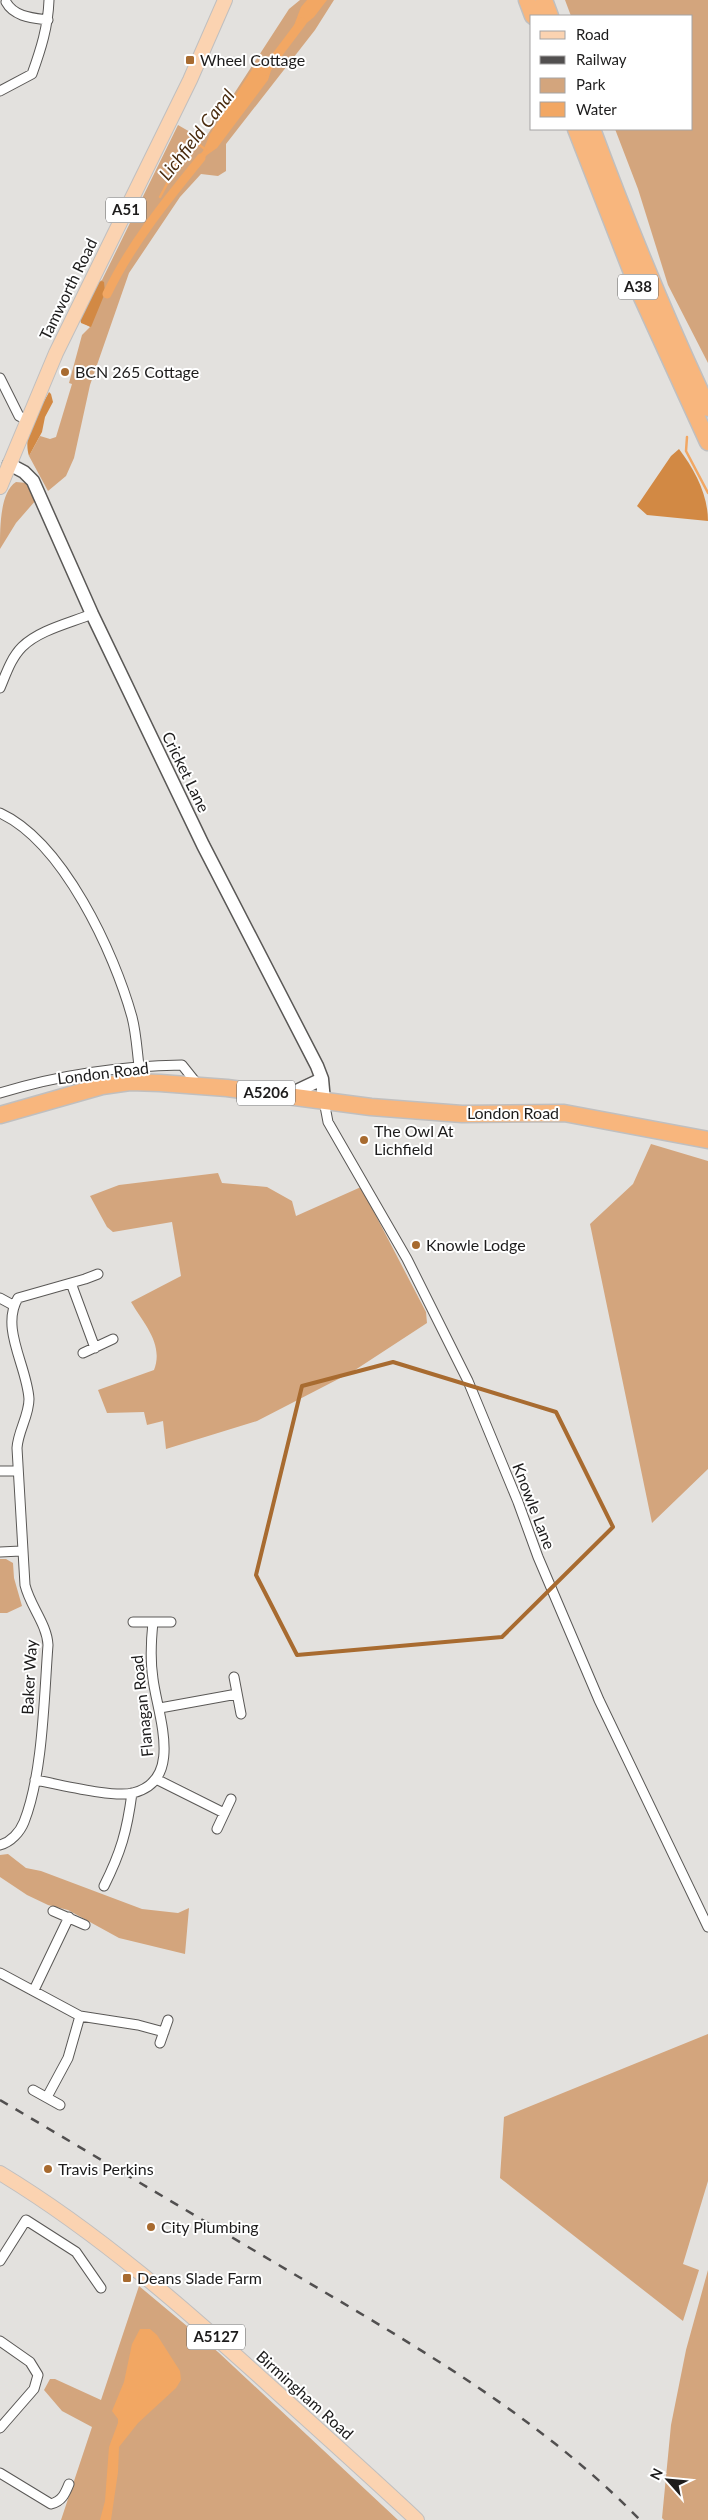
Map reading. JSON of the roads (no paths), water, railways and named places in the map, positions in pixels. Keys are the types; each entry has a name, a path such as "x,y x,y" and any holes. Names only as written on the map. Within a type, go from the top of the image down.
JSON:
{"highway":[{"path":"527,0 533,15"},
{"path":"544,0 550,15"},
{"name":"A38","path":"576,130 640,293 708,442"},
{"name":"A38","path":"592,130 619,201 708,408"},
{"name":"London Road","path":"0,1115 102,1086 130,1082 198,1084 371,1108 462,1114 564,1113 708,1140"}],"main road":[{"name":"Tamworth Road","path":"0,487 56,353 186,87 225,0"},
{"name":"Birmingham Road","path":"0,2173 76,2222 126,2260 226,2347 417,2520"}],"street":[{"path":"0,92 32,74 43,45 48,20 49,0"},
{"path":"6,2 9,8 18,14 48,20"},
{"path":"0,378 19,416 27,420"},
{"name":"Cricket Lane","path":"9,464 24,472 33,481 92,614 203,845 322,1079 324,1101"},
{"path":"0,688 12,661 22,647 33,639 92,614"},
{"path":"0,813 21,825 40,842 63,869 81,897 121,982 132,1019 139,1066"},
{"name":"London Road","path":"0,1093 36,1082 139,1066 182,1065 198,1084"},
{"path":"286,1096 322,1079"},
{"name":"Knowle Lane","path":"324,1101 328,1122 337,1140 407,1259 464,1372 538,1556 599,1700 708,1927"},
{"path":"0,1298 11,1304 18,1298 98,1274"},
{"path":"70,1283 95,1348"},
{"name":"Baker Way","path":"0,1845 14,1837 24,1823 35,1780 48,1645 45,1630 26,1592 21,1551 18,1436 28,1411 29,1400 27,1388 6,1332 5,1320 11,1304"},
{"path":"83,1353 112,1340"},
{"path":"0,1471 18,1471"},
{"path":"0,1552 21,1551"},
{"path":"133,1622 171,1622"},
{"name":"Flanagan Road","path":"132,1793 145,1788 156,1779 162,1769 164,1751 160,1708 152,1672 153,1622"},
{"path":"234,1677 241,1714"},
{"path":"160,1708 237,1694"},
{"path":"156,1779 224,1813"},
{"path":"35,1780 108,1792 132,1793 123,1844 104,1886"},
{"path":"217,1829 230,1799"},
{"path":"53,1912 70,1917 85,1925"},
{"path":"34,1990 70,1917"},
{"path":"0,1973 80,2016 138,2025 164,2032"},
{"path":"47,2098 68,2058 80,2016"},
{"path":"160,2043 168,2020"},
{"path":"33,2090 60,2105"},
{"path":"0,2261 26,2220 76,2252 101,2288"},
{"path":"0,2341 30,2362 38,2375 34,2390 0,2428"},
{"path":"0,2473 51,2504 58,2502 65,2494 69,2484"}],"water":[{"path":"307,0 327,0 314,17 297,31 293,28 301,7"},
{"path":"269,61 273,64 268,80 217,148 207,155 196,168 192,164 203,151 210,134 257,62 265,64"},
{"path":"140,2329 150,2329 157,2335 180,2371 181,2380 176,2388 138,2423 119,2447 118,2472 111,2520 100,2520 105,2501 109,2447 118,2423 118,2419 112,2411 124,2382 132,2344"}],"waterway":[{"name":"Lichfield Canal","path":"265,71 302,22"},
{"path":"160,197 185,150 197,143 206,150"},
{"name":"Lichfield Canal","path":"107,294 138,240 201,158"},
{"path":"687,437 686,451 708,493"}],"railway":[{"path":"0,2100 434,2358 521,2417 562,2449 602,2483 640,2520"}],"place":[{"name":"Wheel Cottage","path":"190,60"},
{"name":"BCN 265 Cottage","path":"65,372"},
{"name":"The Owl At Lichfield","path":"364,1140"},
{"name":"Knowle Lodge","path":"416,1245"},
{"name":"Travis Perkins","path":"48,2169"},
{"name":"City Plumbing","path":"151,2227"},
{"name":"Deans Slade Farm","path":"127,2278"}]}
